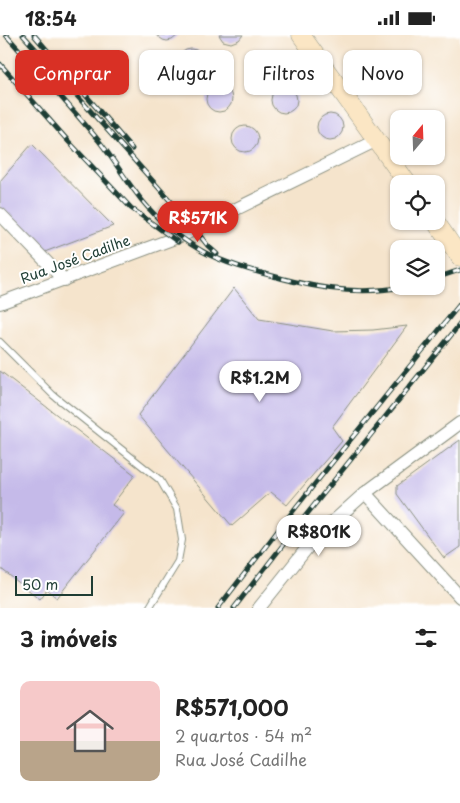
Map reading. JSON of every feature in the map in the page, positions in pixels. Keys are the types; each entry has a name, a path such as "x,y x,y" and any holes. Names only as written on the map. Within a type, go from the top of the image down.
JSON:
{"street":[{"path":"301,35 402,175"},
{"name":"Rua José Cadilhe","path":"0,303 183,235 377,140"},
{"path":"0,214 64,279"},
{"path":"441,230 460,257"},
{"path":"259,608 316,539 366,493 460,423"},
{"path":"366,493 460,597"}],"lane":[{"path":"0,342 53,395 160,480 177,509 182,540 178,561 149,608"}],"building":[{"path":"156,35 178,35 172,40 167,41"},
{"path":"219,35 243,35 239,40 231,43 223,41"},
{"path":"207,95 231,95 231,104 224,111 214,111 207,104"},
{"path":"272,95 296,95 296,105 289,112 279,112 272,105"},
{"path":"330,114 339,118 343,127 339,136 330,140 321,136 317,127 321,118"},
{"path":"245,126 254,130 258,139 254,148 245,152 236,148 232,139 236,130"},
{"path":"32,144 113,226 42,253 0,211 0,181"},
{"path":"234,288 259,319 333,331 373,330 407,326 332,427 342,441 287,505 271,492 232,526 138,415"},
{"path":"0,371 135,475 112,505 124,513 57,598 47,590 40,599 0,568"},
{"path":"460,440 460,547 444,558 397,494 397,486"}],"railway":[{"path":"6,35 99,141 148,208 192,245 234,265 306,284 362,291 390,289"},
{"path":"23,35 217,254"},
{"path":"34,35 132,149"},
{"path":"0,64 131,208 178,242"},
{"path":"445,275 460,270"},
{"path":"218,608 297,506 460,304"},
{"path":"234,608 460,324"}]}
